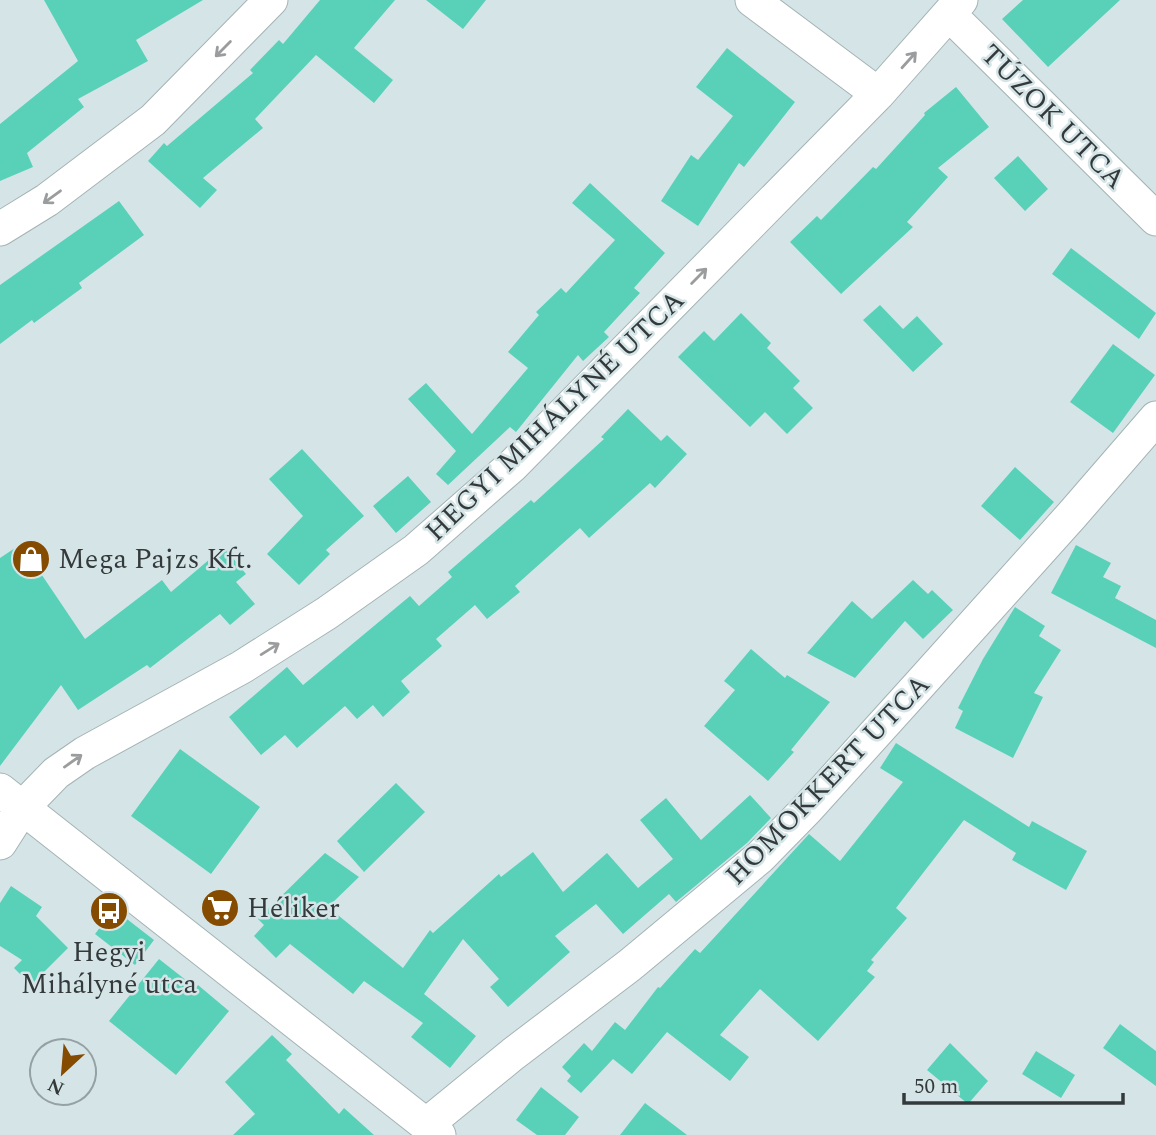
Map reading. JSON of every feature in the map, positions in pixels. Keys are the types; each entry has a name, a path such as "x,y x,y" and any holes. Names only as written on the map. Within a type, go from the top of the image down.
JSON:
{"street":[{"path":"0,229 47,200 153,120 271,0"},
{"path":"752,0 878,94"},
{"name":"HEGYI MIHÁLYNÉ UTCA","path":"0,843 11,799 85,753 242,667 327,613 416,550 513,465 878,94 955,7"},
{"name":"TÚZOK UTCA","path":"955,7 1156,219"},
{"name":"HOMOKKERT UTCA","path":"433,1130 513,1055 661,940 760,857 929,674 1156,418"},
{"path":"11,799 433,1130"}],"building":[{"path":"44,0 203,0 136,40 148,61 78,99 84,107 27,153 33,167 0,181 0,124 78,61"},
{"path":"320,0 395,0 354,48 393,80 374,103 316,55 255,119 263,128 203,178 217,190 200,208 148,161 164,143 167,146 253,73 250,70 279,40 283,44"},
{"path":"426,0 486,0 463,29"},
{"path":"1023,0 1120,0 1048,67 1002,19"},
{"path":"727,48 795,102 744,167 739,163 698,226 661,201 691,155 698,160 733,116 696,87"},
{"path":"956,87 989,127 938,168 948,177 907,222 913,227 841,294 790,242 817,216 821,220 873,167 876,169 924,113"},
{"path":"1018,156 1048,189 1025,211 994,178"},
{"path":"590,183 665,253 634,288 640,293 604,332 609,337 583,361 578,355 516,432 510,427 448,485 436,474 456,451 408,399 426,383 472,434 528,368 508,352 539,315 536,312 561,288 566,293 615,240 572,203"},
{"path":"119,201 144,235 79,283 82,288 0,344 0,285"},
{"path":"1071,248 1156,313 1139,339 1052,274"},
{"path":"880,305 903,329 917,316 943,344 913,372 863,320"},
{"path":"741,313 771,343 767,348 800,381 793,388 813,408 787,434 765,412 750,427 678,357 704,331 714,341"},
{"path":"1113,344 1155,375 1113,433 1070,402"},
{"path":"628,409 661,441 667,435 687,454 655,488 650,483 589,538 580,528 515,586 520,592 487,619 475,605 436,639 442,646 401,681 410,692 383,717 373,705 357,719 345,706 297,748 285,735 261,755 229,717 287,667 303,685 410,596 419,606 452,577 448,572 531,500 534,503 604,439 601,437"},
{"path":"302,449 364,516 326,550 330,554 299,585 267,554 303,516 269,479"},
{"path":"1015,467 1054,502 1020,540 981,506"},
{"path":"408,476 431,502 396,533 373,506"},
{"path":"21,544 85,639 162,580 171,592 224,547 246,574 236,582 255,604 230,625 220,614 150,668 147,665 78,710 61,685 0,766 0,558"},
{"path":"1076,545 1111,563 1103,577 1121,586 1115,598 1156,620 1156,648 1051,593"},
{"path":"913,580 928,594 932,590 953,610 923,639 905,621 855,678 807,653 852,601 872,619"},
{"path":"1015,607 1045,626 1039,636 1061,650 1034,693 1043,697 1013,758 955,728 963,711 958,708 983,659"},
{"path":"751,649 785,678 787,675 830,702 791,750 794,752 768,781 704,726 735,690 724,681"},
{"path":"896,743 1029,827 1032,821 1087,851 1066,890 1012,860 1016,853 964,820 896,908 907,918 871,960 874,962 867,971 875,977 818,1041 760,989 720,1035 749,1057 730,1081 667,1032 632,1074 613,1059 581,1093 567,1081 571,1076 562,1067 584,1043 592,1051 615,1022 625,1030 658,987 660,988 695,949 700,953 809,834 840,861 903,782 880,768"},
{"path":"180,749 260,807 211,874 131,816"},
{"path":"396,783 425,812 364,872 337,841"},
{"path":"750,795 771,818 747,843 676,902 669,894 623,934 596,904 555,936 570,952 508,1007 490,987 499,979 463,939 424,994 476,1036 450,1068 411,1037 423,1023 364,981 353,994 290,944 276,958 254,936 264,925 258,919 325,853 359,877 328,907 403,968 430,930 433,933 499,874 501,877 533,852 563,892 607,853 638,888 673,859 640,820 666,798 701,840"},
{"path":"11,886 42,907 36,916 68,948 31,985 14,968 22,960 0,946 0,903"},
{"path":"114,909 154,940 135,965 95,934"},
{"path":"159,959 196,988 198,985 229,1011 176,1075 109,1021"},
{"path":"1120,1024 1156,1051 1156,1086 1103,1048"},
{"path":"272,1035 292,1054 286,1060 339,1114 344,1108 374,1135 233,1135 255,1114 225,1082"},
{"path":"950,1043 988,1081 968,1104 927,1070"},
{"path":"1036,1051 1075,1075 1061,1098 1022,1074"},
{"path":"541,1087 579,1117 565,1135 537,1135 516,1120"},
{"path":"645,1103 687,1135 620,1135"}],"place":[{"name":"Mega Pajzs Kft.","path":"31,559"},
{"name":"Héliker","path":"220,908"},
{"name":"Hegyi Mihályné utca","path":"109,911"}]}
